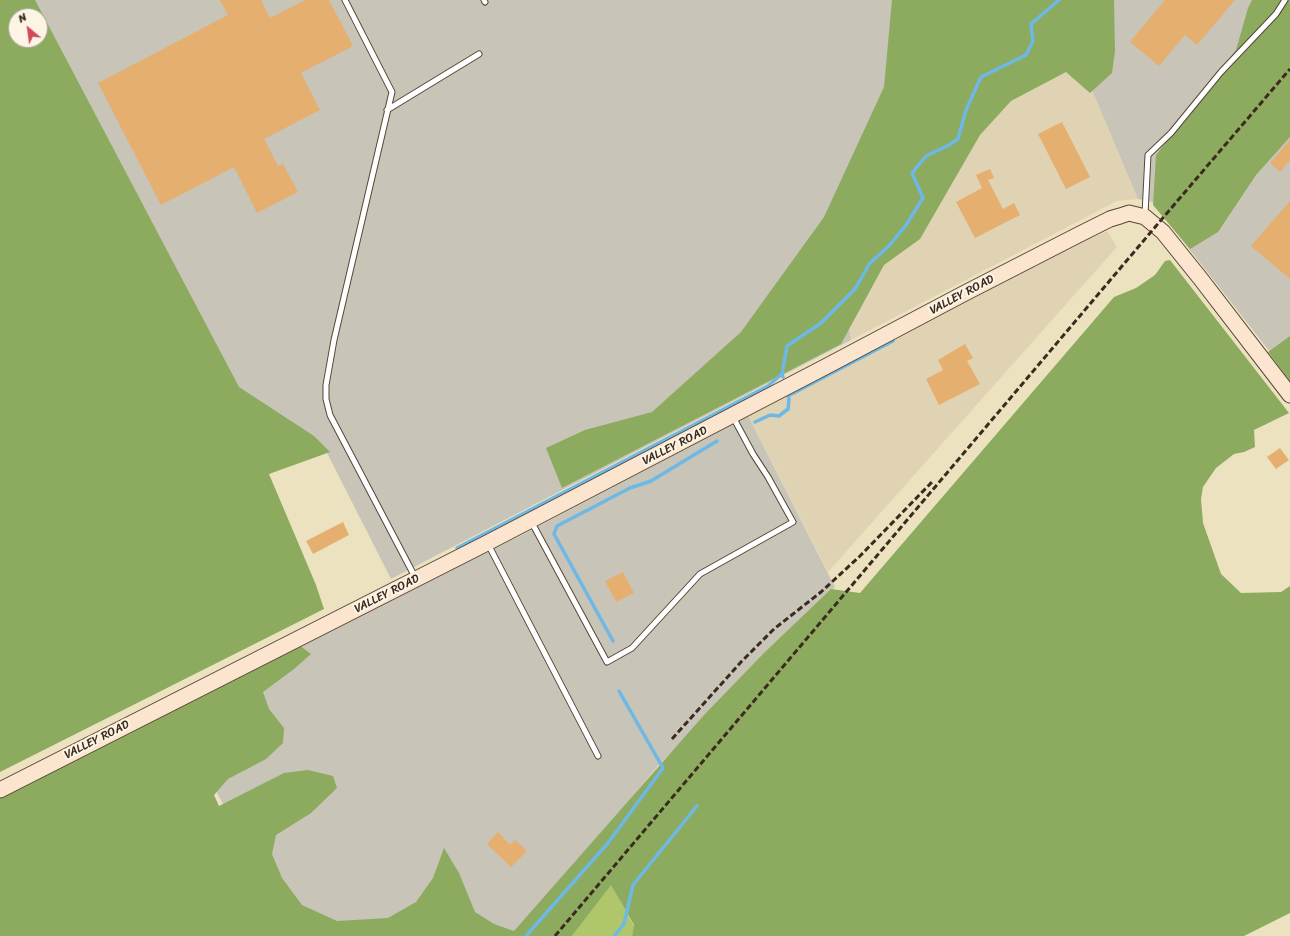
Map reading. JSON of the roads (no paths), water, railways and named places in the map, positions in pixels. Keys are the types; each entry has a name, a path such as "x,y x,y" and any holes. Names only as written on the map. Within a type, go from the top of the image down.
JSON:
{"street":[{"name":"VALLEY ROAD","path":"0,790 531,521 972,289 1110,219 1129,213 1145,218 1163,232 1290,395"}],"lane":[{"path":"345,0 392,92 334,340 326,384 326,400 330,415 416,579"},
{"path":"1145,218 1148,156 1171,133 1221,72 1276,14 1285,0"},
{"path":"387,110 479,54"},
{"path":"531,521 607,662 632,648 700,574 793,522 732,416"},
{"path":"487,543 598,756"}],"waterway":[{"path":"783,377 782,374 787,346 821,323 855,289 870,263 889,246 906,225 923,198 912,173 926,156 958,139 966,110 981,77 1026,55 1033,41 1031,24 1059,0"},
{"path":"755,422 770,415 779,416 788,409 788,396 893,341"},
{"path":"457,548 768,386 782,374"},
{"path":"613,641 554,534 557,526 630,488 651,481 717,441"},
{"path":"526,936 608,843 663,768 619,691"},
{"path":"614,936 624,924 633,885 697,806"}],"railway":[{"path":"555,936 1290,69"},
{"path":"672,739 741,662 774,629 821,592 860,556 932,482"}]}
